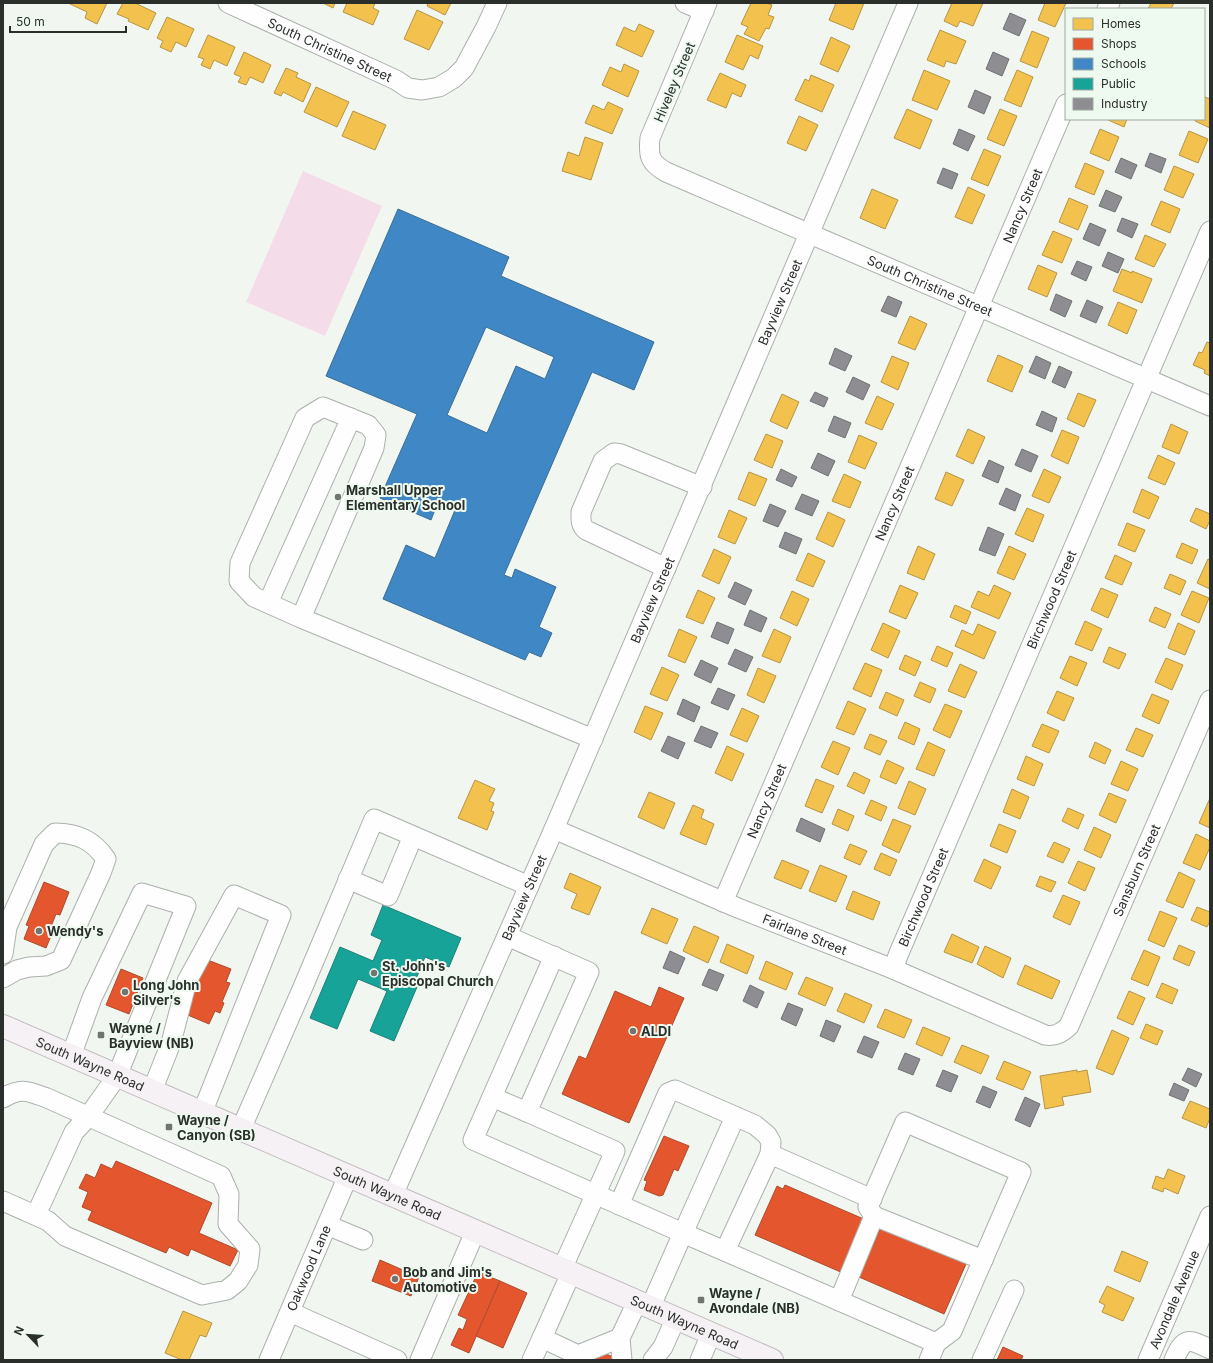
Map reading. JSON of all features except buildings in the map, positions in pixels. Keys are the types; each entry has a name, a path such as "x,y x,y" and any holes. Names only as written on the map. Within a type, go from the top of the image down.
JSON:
{"main road":[{"name":"South Wayne Road","path":"3,1026 772,1360"}],"street":[{"name":"South Christine Street","path":"228,3 396,80 408,88 422,90 439,86 454,78 464,68 486,27 496,3"},
{"path":"685,3 705,7"},
{"name":"Bayview Street","path":"393,1195 702,487 908,3"},
{"name":"Hiveley Street","path":"653,161 649,152 650,138 705,7"},
{"name":"Nancy Street","path":"723,902 1065,106"},
{"name":"South Christine Street","path":"653,161 658,168 666,172 1210,406"},
{"name":"Birchwood Street","path":"893,969 1210,231"},
{"path":"301,618 374,448 376,435 368,424 323,407 305,418 240,563 239,581 254,597 301,618 593,739"},
{"path":"268,603 351,418"},
{"path":"666,568 582,527 580,520 581,512 603,461 614,453 621,454 702,487"},
{"name":"Sansburn Street","path":"1057,1035 1062,1033 1069,1026 1210,700"},
{"path":"241,1130 374,818 529,886"},
{"name":"Fairlane Street","path":"554,829 723,902 893,969 1044,1035 1057,1035"},
{"path":"3,954 7,927 44,844 55,833 69,833 91,842 100,850 106,859 61,960 46,966 29,967 3,974"},
{"path":"348,879 388,896 413,836"},
{"path":"36,1215 74,1132 88,1117 117,1076 186,906 142,893 92,998 71,1056"},
{"path":"152,1091 172,1043 187,981 234,895 281,915 202,1113"},
{"path":"507,936 589,972 527,1112"},
{"path":"554,956 473,1140 839,1301 932,1352 952,1331 1021,1172 905,1122 839,1301"},
{"path":"3,1098 13,1092 26,1090 221,1176 230,1194 228,1224 250,1249 248,1266 238,1281 227,1290 202,1295 65,1236 48,1221 3,1201"},
{"path":"619,1205 668,1093 675,1090 756,1125 767,1135 771,1142 770,1154 725,1251"},
{"path":"492,1097 615,1151 595,1194 542,1338 532,1360"},
{"path":"542,1338 577,1357 620,1338 643,1305 683,1233 735,1116"},
{"path":"770,1154 873,1207 983,1260"},
{"name":"Oakwood Lane","path":"269,1360 348,1176"},
{"name":"Avondale Avenue","path":"1148,1360 1210,1216"},
{"path":"327,1225 363,1240"},
{"path":"420,1360 475,1232"},
{"path":"982,1360 1014,1290"},
{"path":"290,1312 397,1360"},
{"path":"653,1360 663,1347 676,1318"},
{"path":"700,1360 712,1334"},
{"path":"620,1338 622,1360"},
{"path":"1174,1360 1179,1347 1185,1342 1194,1342 1210,1349"}],"shaded area":[{"path":"303,171 382,206 325,336 246,302"}],"place":[{"name":"Marshall Upper Elementary School","path":"338,497"},
{"name":"Wendy's","path":"39,931"},
{"name":"St. John's Episcopal Church","path":"374,973"},
{"name":"Long John Silver's","path":"125,992"},
{"name":"ALDI","path":"633,1031"},
{"name":"Wayne / Bayview (NB)","path":"101,1035"},
{"name":"Wayne / Canyon (SB)","path":"169,1127"},
{"name":"Bob and Jim's Automotive","path":"395,1279"},
{"name":"Wayne / Avondale (NB)","path":"701,1300"}]}
